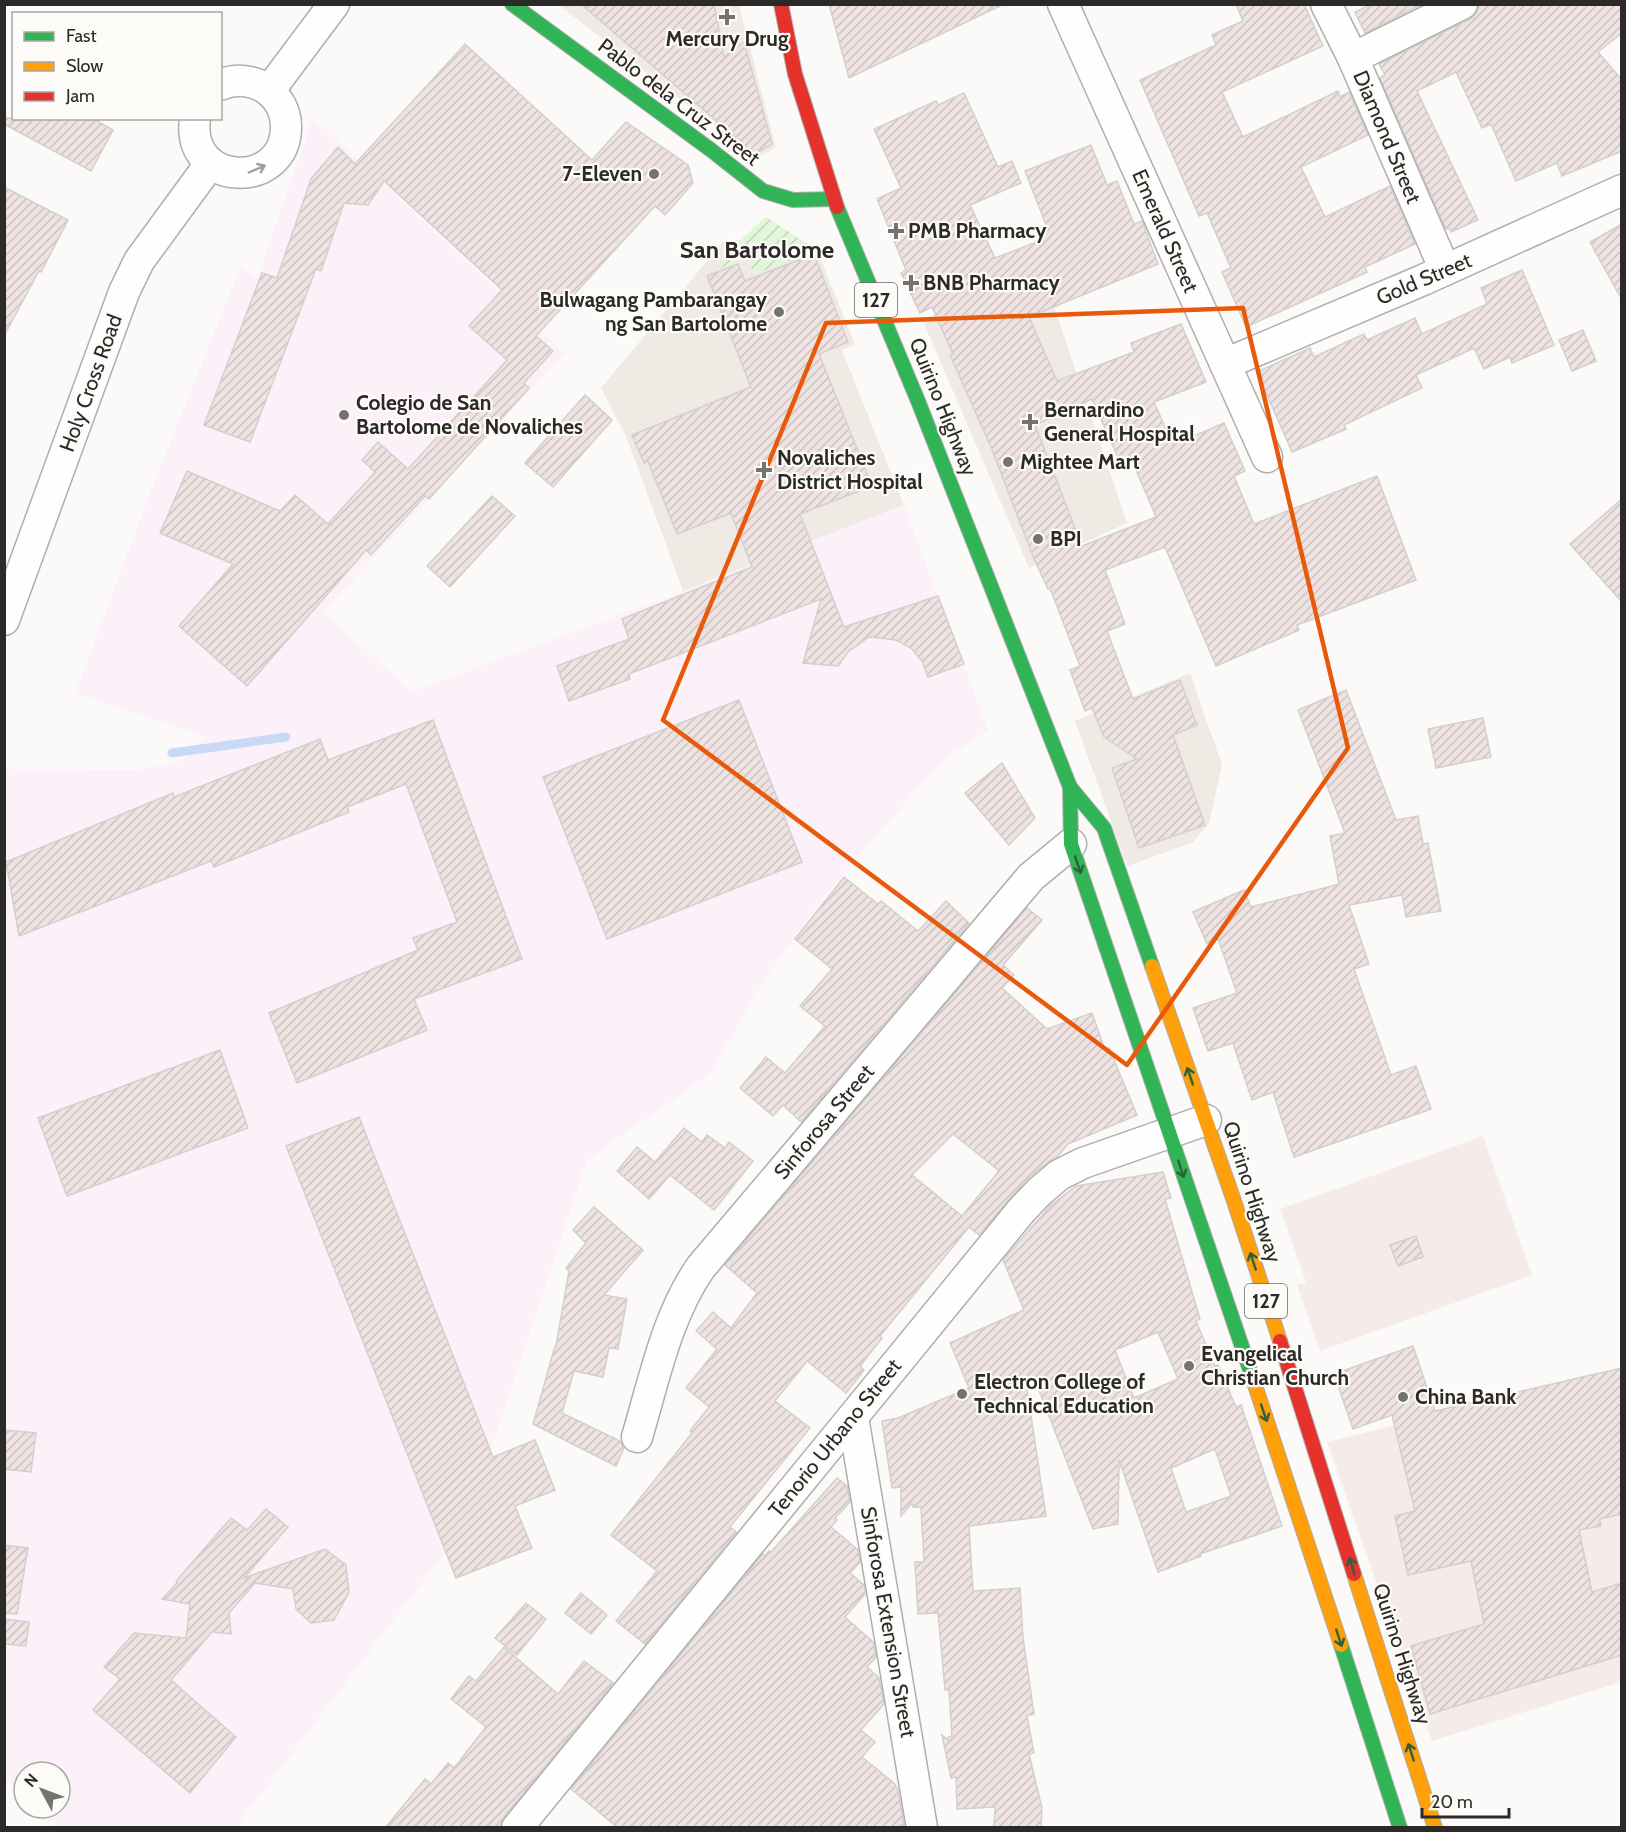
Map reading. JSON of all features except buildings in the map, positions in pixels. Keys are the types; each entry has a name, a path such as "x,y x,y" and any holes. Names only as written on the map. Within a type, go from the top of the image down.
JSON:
{"main road":[{"name":"Pablo dela Cruz Street","path":"512,4 711,150 763,191 793,200 834,199"},
{"name":"Quirino Highway","path":"781,4 795,74 834,199 922,411 1070,787 1104,828 1206,1120 1280,1374 1400,1827"},
{"name":"Quirino Highway","path":"1070,787 1071,843 1169,1132 1200,1211 1253,1383 1312,1497 1435,1827"},
{"path":"1253,1383 1280,1374"}],"street":[{"path":"269,91 334,4"},
{"name":"Emerald Street","path":"1063,4 1267,457"},
{"name":"Diamond Street","path":"1326,4 1353,58 1445,270"},
{"path":"1353,58 1462,4"},
{"path":"195,120 194,136 200,152 210,164 224,172 241,174 256,171 271,162 281,149 286,134 286,118 280,103 269,91 255,83 239,81 222,85"},
{"name":"Holy Cross Road","path":"4,620 124,292 139,261 210,164"},
{"name":"Gold Street","path":"1225,364 1445,270 1622,190"},
{"name":"Sinforosa Street","path":"636,1437 677,1307 688,1285 701,1267 1031,877 1071,843"},
{"name":"Tenorio Urbano Street","path":"517,1827 1039,1192 1059,1175 1083,1163 1206,1120"},
{"name":"Sinforosa Extension Street","path":"853,1418 922,1827"}],"highlighted area":[{"path":"1243,308 1348,748 1127,1065 663,720 826,323"}],"shaded area":[{"path":"559,5 739,5 776,147 757,159"},
{"path":"313,118 565,353 324,611 411,692 683,591 904,505 988,730 954,752 915,792 826,894 764,980 710,1074 587,1160 466,1525 236,1827 57,1827 49,1820 72,1820 72,1760 12,1760 12,1786 5,1779 4,769 139,770 183,760 207,737 75,694 156,477 241,266 257,278"},
{"path":"766,217 817,250 855,344 842,350 904,505 683,591 626,436 601,388 724,241 741,240"},
{"name":"Bernardino General Hospital","path":"1041,268 1127,523 1029,568 923,321 954,305"},
{"path":"1190,673 1222,765 1209,824 1192,843 1127,866 1075,721"},
{"path":"1483,1136 1532,1275 1320,1351 1297,1285 1306,1282 1280,1209"},
{"path":"1621,1369 1621,1682 1432,1741 1327,1442"}],"green space":[{"path":"766,217 817,250 754,274 746,257 721,268 741,240"}],"waterway":[{"path":"172,753 286,737"}],"traffic: fast":[{"path":"512,4 711,150 763,191 793,200 834,199"},
{"path":"837,207 918,401 1070,787 1104,828 1152,966"},
{"path":"1070,787 1071,844 1253,1379"},
{"path":"1341,1645 1400,1828"}],"traffic: slow":[{"path":"1152,966 1280,1341"},
{"path":"1253,1379 1341,1645"},
{"path":"1354,1574 1435,1828"}],"traffic: jam":[{"path":"781,4 795,74 837,207"},
{"path":"1280,1341 1354,1574"}],"place":[{"name":"Mercury Drug","path":"727,17"},
{"name":"7-Eleven","path":"654,174"},
{"name":"PMB Pharmacy","path":"896,231"},
{"name":"BNB Pharmacy","path":"911,283"},
{"name":"Bulwagang Pambarangay ng San Bartolome","path":"779,312"},
{"name":"Colegio de San Bartolome de Novaliches","path":"344,415"},
{"name":"Bernardino General Hospital","path":"1030,422"},
{"name":"Mightee Mart","path":"1008,462"},
{"name":"Novaliches District Hospital","path":"764,470"},
{"name":"BPI","path":"1038,539"},
{"name":"Evangelical Christian Church","path":"1189,1366"},
{"name":"Electron College of Technical Education","path":"962,1394"},
{"name":"China Bank","path":"1403,1397"}],"district":[{"name":"San Bartolome","path":"757,250"}]}
